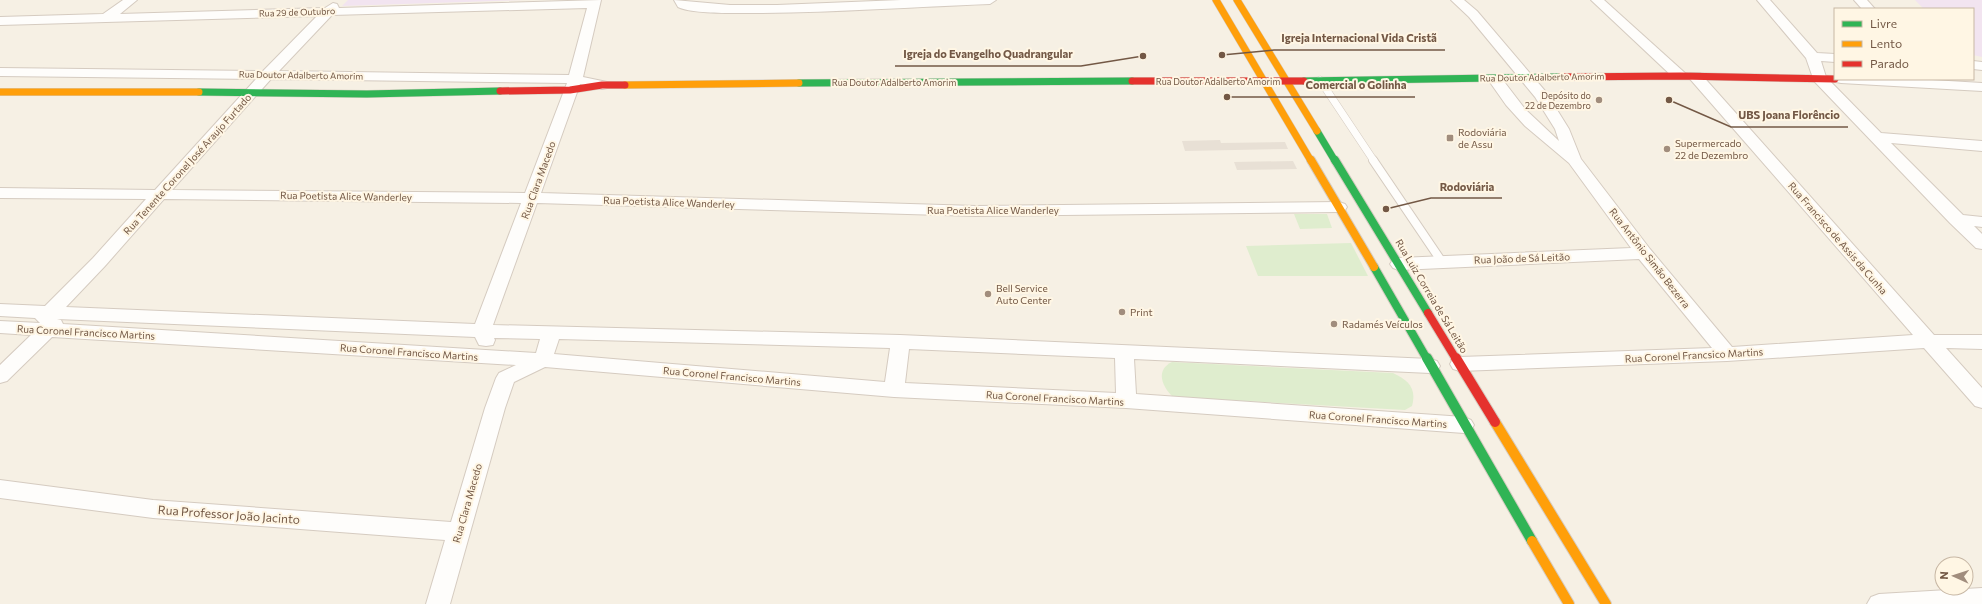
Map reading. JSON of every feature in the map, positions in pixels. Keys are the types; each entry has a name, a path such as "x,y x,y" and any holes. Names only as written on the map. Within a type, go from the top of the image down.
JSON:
{"street":[{"path":"106,18 131,0"},
{"path":"680,1 686,6 730,9 853,3 990,0"},
{"path":"1216,0 1339,207 1569,604"},
{"name":"Rua Luiz Correia de Sá Leitão","path":"1237,0 1606,604"},
{"name":"Rua Antônio Simão Bezerra","path":"1457,0 1473,14 1541,95 1562,130 1574,160"},
{"name":"Rua Francisco de Assis da Cunha","path":"1597,0 1687,76 1982,401"},
{"path":"1763,0 1813,57 1818,78 1982,244"},
{"path":"1860,0 1868,8"},
{"name":"Rua 29 de Outubro","path":"0,21 106,18 335,5 594,2"},
{"name":"Rua Clara Macedo","path":"482,331 532,198 572,84 594,2"},
{"name":"Rua Tenente Coronel José Araujo Furtado","path":"0,376 99,262 251,92 335,5"},
{"path":"1813,57 1834,58"},
{"name":"Rua Doutor Adalberto Amorim","path":"0,72 381,76 602,85 841,82 1264,81 1687,76 1834,79"},
{"path":"367,94 381,76"},
{"name":"Rua Antônio Simão Bezerra","path":"1494,78 1520,114 1538,132 1574,160 1644,253 1727,354"},
{"path":"1879,80 1917,81 1982,87"},
{"name":"Rua Doutor Adalberto Amorim","path":"0,92 251,92 367,94 572,84"},
{"path":"1877,137 1982,146"},
{"name":"Rua Poetista Alice Wanderley","path":"0,193 532,198 976,211 1339,207"},
{"path":"1956,219 1982,222"},
{"name":"Rua João de Sá Leitão","path":"1399,264 1644,253"},
{"name":"Rua Coronel Francisco Martins","path":"0,310 49,321 543,360 894,390 1126,401 1464,425"},
{"name":"Rua Coronel Francisco Martins","path":"0,327 49,321 552,332 900,342 1430,366"},
{"path":"482,331 494,357"},
{"path":"543,360 552,332"},
{"path":"1928,341 1982,342"},
{"name":"Rua Coronel Francsico Martins","path":"1460,364 1727,354 1928,341"},
{"path":"894,390 900,342"},
{"path":"1124,352 1126,401"},
{"name":"Rua Clara Macedo","path":"438,604 495,408 506,378 543,360"},
{"name":"Rua Professor João Jacinto","path":"0,489 153,509 459,532"},
{"path":"1879,604 1982,598"}],"lane":[{"path":"1320,80 1442,262"}],"shaded area":[{"path":"348,0 524,0 342,6"},
{"path":"1915,0 1982,0 1982,57 1974,55 1974,8 1923,8"},
{"path":"1220,140 1221,143 1285,142 1288,149 1185,151 1182,141"},
{"path":"1293,161 1297,169 1237,170 1234,162"}],"green space":[{"path":"1294,214 1327,214 1332,228 1300,229"},
{"path":"1351,243 1368,276 1258,276 1246,246"},
{"path":"1172,362 1393,373 1410,385 1413,394 1412,406 1405,410 1173,397 1163,384 1162,379 1163,369"}],"traffic: fast":[{"path":"1304,81 1560,77"},
{"path":"799,83 1132,81"},
{"path":"199,92 367,94 500,91"},
{"path":"1317,131 1428,313"},
{"path":"1374,267 1532,541"}],"traffic: slow":[{"path":"1216,0 1374,267"},
{"path":"1237,0 1317,131"},
{"path":"625,85 799,83"},
{"path":"0,92 199,92"},
{"path":"1495,422 1606,604"},
{"path":"1532,541 1569,604"}],"traffic: jam":[{"path":"1560,77 1680,76 1834,79"},
{"path":"1132,81 1304,81"},
{"path":"500,91 570,90 602,85 625,85"},
{"path":"1428,313 1495,422"}],"place":[{"name":"Igreja Internacional Vida Cristã","path":"1222,55"},
{"name":"Igreja do Evangelho Quadrangular","path":"1143,56"},
{"name":"Comercial o Golinha","path":"1227,97"},
{"name":"Depósito do 22 de Dezembro","path":"1599,100"},
{"name":"UBS Joana Florêncio","path":"1669,100"},
{"name":"Rodoviária de Assu","path":"1450,138"},
{"name":"Supermercado 22 de Dezembro","path":"1667,149"},
{"name":"Rodoviária","path":"1386,209"},
{"name":"Bell Service Auto Center","path":"988,294"},
{"name":"Print","path":"1122,312"},
{"name":"Radamés Veículos","path":"1334,324"}]}
